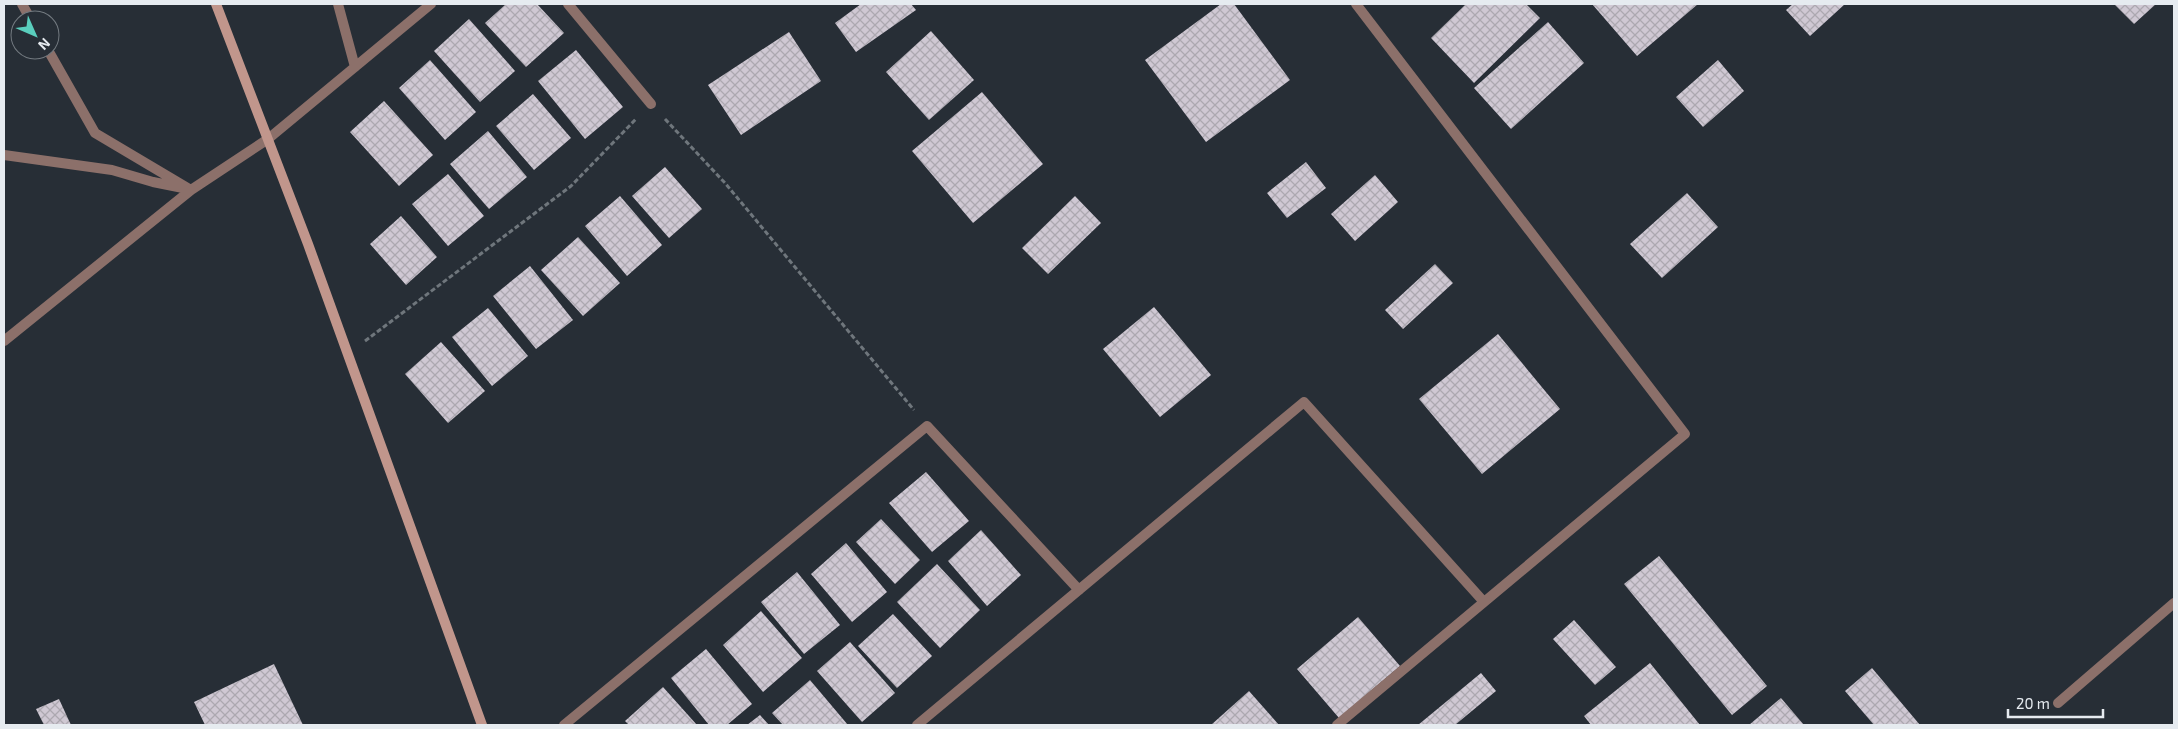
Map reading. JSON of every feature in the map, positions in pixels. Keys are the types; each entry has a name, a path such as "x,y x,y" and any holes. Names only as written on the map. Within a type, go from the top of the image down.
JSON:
{"street":[{"path":"216,4 268,139 482,725"},
{"path":"338,4 355,67"},
{"path":"4,341 191,190 268,139 432,4"},
{"path":"568,4 651,104"},
{"path":"1336,725 1685,434 1356,4"},
{"path":"54,60 94,133 191,190"},
{"path":"4,155 112,170 153,182 191,190"},
{"path":"917,725 1304,402 1484,602"},
{"path":"564,725 927,426 1079,590"},
{"path":"2058,703 2174,603"}],"path":[{"path":"347,354 571,186 651,104 725,183 927,426"}],"building":[{"path":"506,4 537,4 564,33 526,67 485,23"},
{"path":"861,4 911,4 916,10 856,52 835,23"},
{"path":"1221,4 1234,4 1290,80 1206,142 1145,60"},
{"path":"1466,4 1526,4 1540,18 1474,83 1431,38"},
{"path":"1592,4 1698,4 1637,56"},
{"path":"1793,4 1845,4 1810,36 1786,10"},
{"path":"2114,4 2156,4 2134,24"},
{"path":"469,19 515,71 480,102 434,51"},
{"path":"1548,22 1584,63 1511,129 1474,88"},
{"path":"931,31 974,80 929,120 886,72"},
{"path":"789,32 821,81 741,135 708,85"},
{"path":"576,50 623,107 585,139 538,81"},
{"path":"430,60 476,112 445,140 399,88"},
{"path":"1718,60 1744,91 1703,127 1676,97"},
{"path":"982,92 1043,164 973,223 912,151"},
{"path":"533,94 571,138 534,170 496,126"},
{"path":"384,101 433,155 399,186 350,132"},
{"path":"488,131 527,177 489,209 450,164"},
{"path":"1306,162 1326,188 1287,218 1267,193"},
{"path":"665,167 702,209 669,238 632,196"},
{"path":"448,174 484,216 448,246 412,204"},
{"path":"1375,175 1398,202 1355,241 1331,214"},
{"path":"1687,193 1718,227 1662,278 1630,244"},
{"path":"620,196 662,245 627,276 585,226"},
{"path":"1075,196 1101,223 1048,274 1022,248"},
{"path":"401,216 437,257 406,285 370,244"},
{"path":"578,237 620,283 583,316 541,270"},
{"path":"1435,264 1453,283 1403,329 1385,310"},
{"path":"530,266 573,320 536,349 493,296"},
{"path":"1154,307 1211,375 1160,417 1103,349"},
{"path":"488,308 528,356 492,386 452,337"},
{"path":"1498,334 1560,409 1482,474 1419,399"},
{"path":"441,342 485,391 448,423 405,374"},
{"path":"926,472 969,521 932,552 889,503"},
{"path":"881,519 920,560 895,584 856,542"},
{"path":"981,530 1021,575 987,606 948,561"},
{"path":"846,543 887,592 852,622 811,574"},
{"path":"1659,556 1767,686 1732,715 1624,584"},
{"path":"937,564 980,610 940,648 897,602"},
{"path":"797,572 840,625 804,654 761,602"},
{"path":"761,611 802,658 763,692 723,645"},
{"path":"893,614 932,656 897,688 858,646"},
{"path":"1358,617 1400,666 1339,718 1297,669"},
{"path":"1574,620 1616,667 1595,685 1553,639"},
{"path":"850,642 895,693 862,722 817,671"},
{"path":"706,649 752,704 727,725 709,725 671,678"},
{"path":"1650,663 1700,725 1591,725 1584,716"},
{"path":"274,664 303,725 205,725 194,702"},
{"path":"1872,668 1920,725 1874,725 1845,691"},
{"path":"1481,673 1496,691 1455,725 1418,725"},
{"path":"810,680 848,725 783,725 772,713"},
{"path":"663,687 697,725 629,725 625,721"},
{"path":"1249,691 1279,725 1211,725"},
{"path":"1781,698 1804,725 1749,725"},
{"path":"59,699 71,725 44,725 36,709"},
{"path":"760,715 769,725 747,725"}]}
